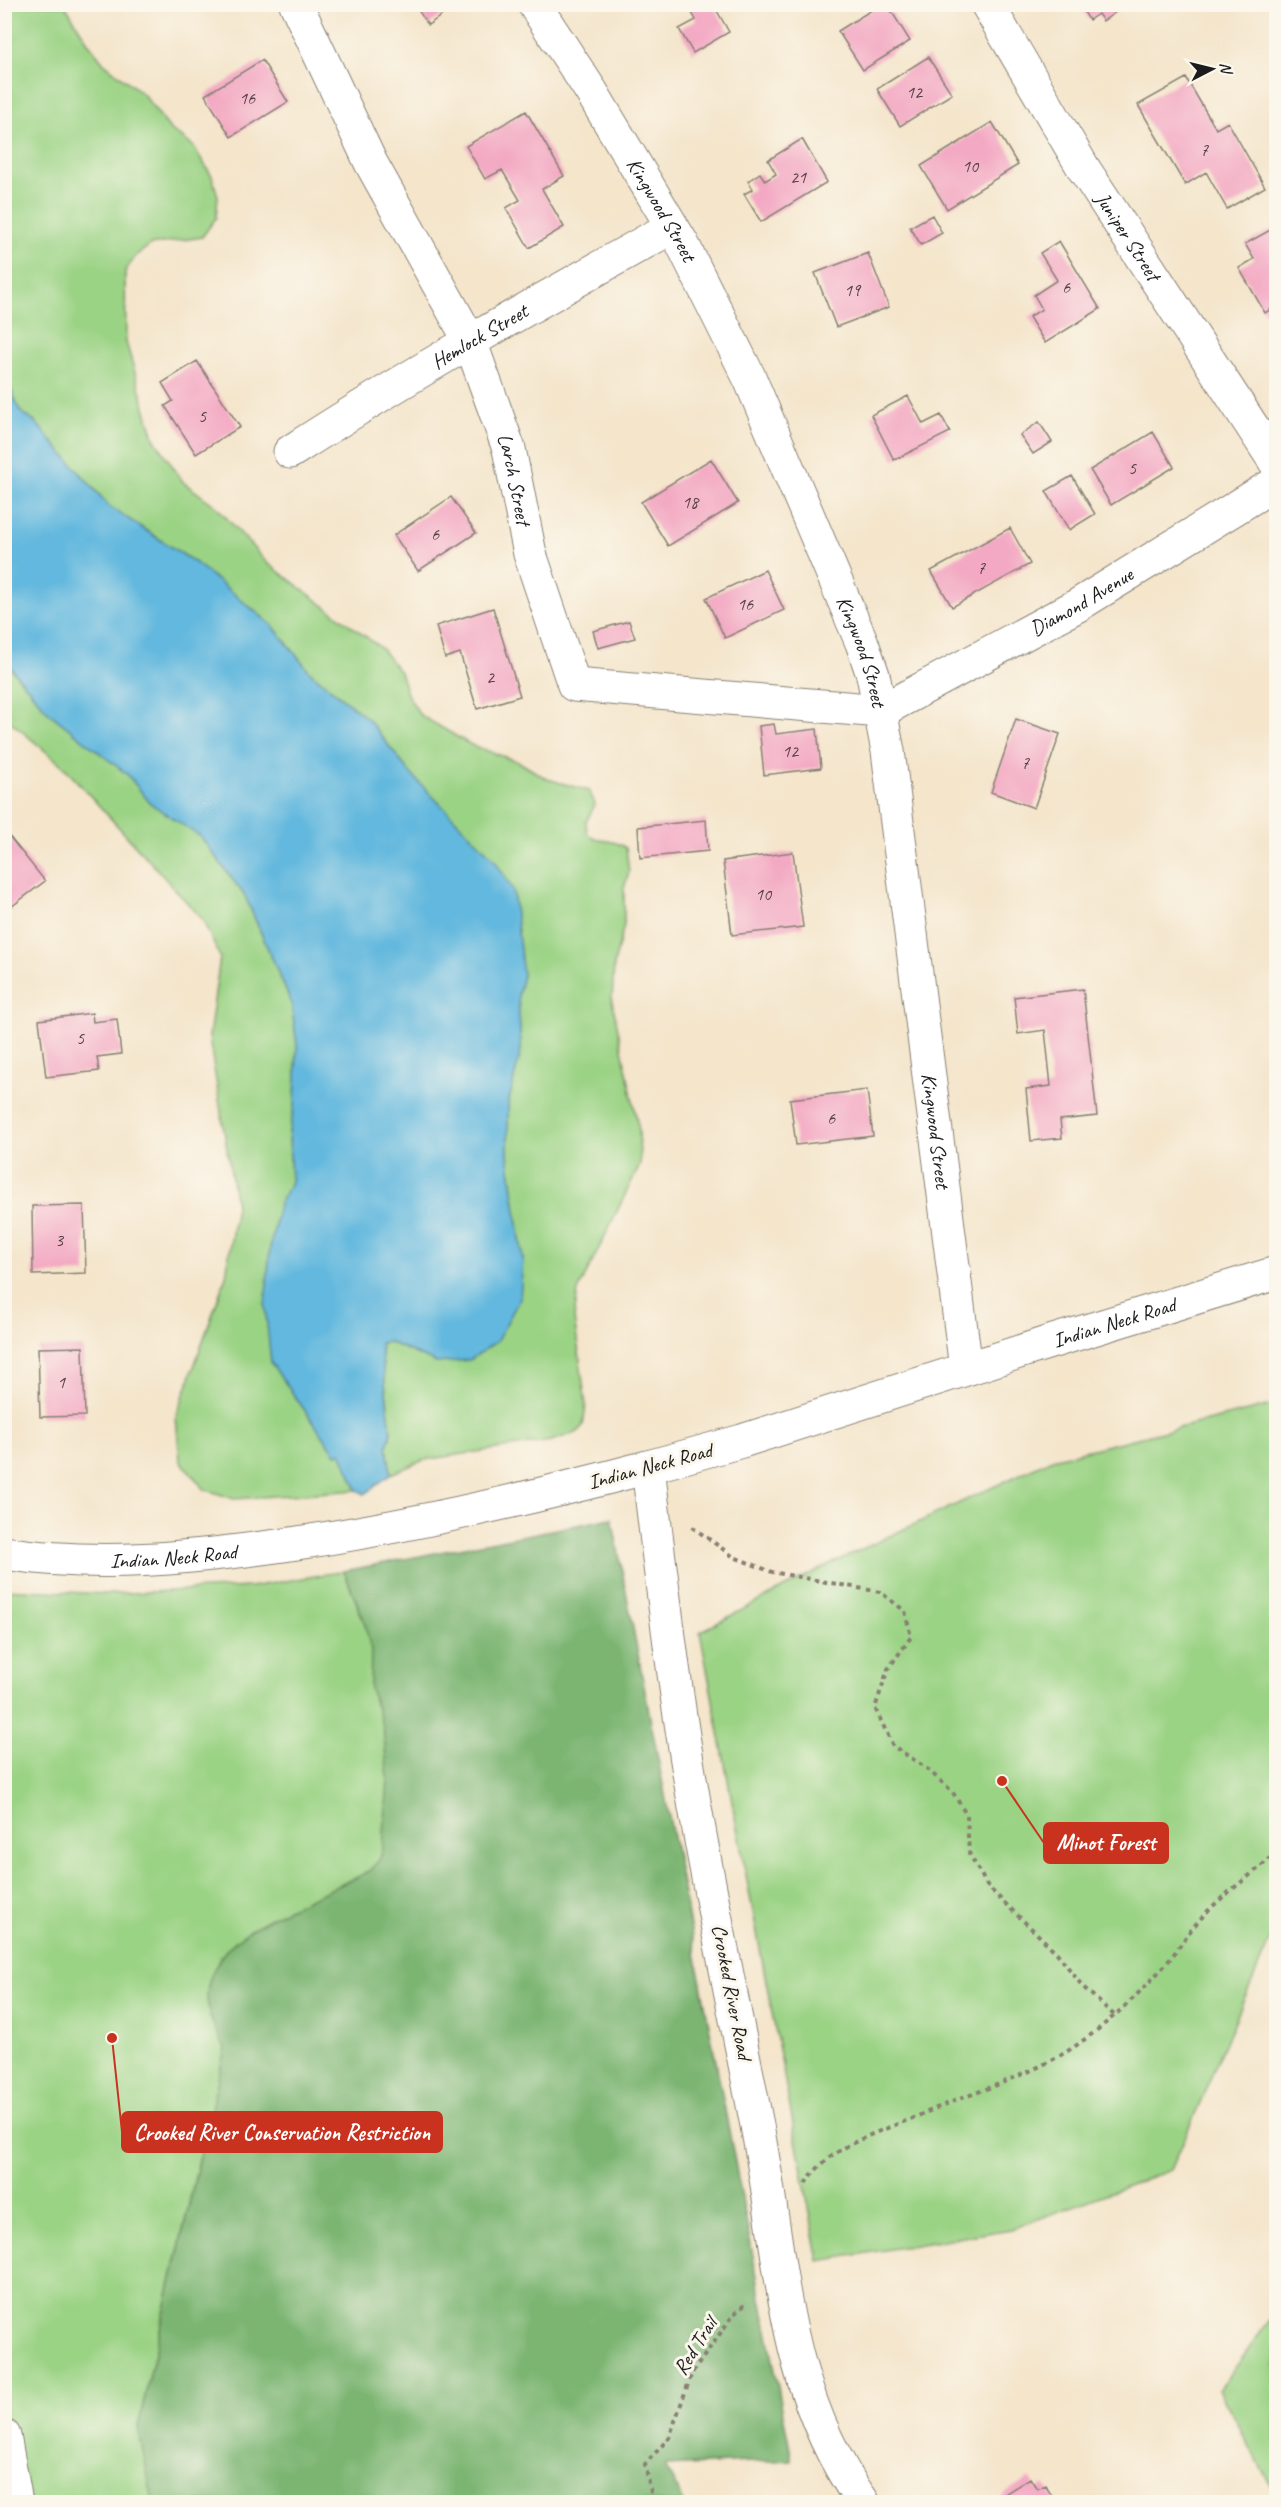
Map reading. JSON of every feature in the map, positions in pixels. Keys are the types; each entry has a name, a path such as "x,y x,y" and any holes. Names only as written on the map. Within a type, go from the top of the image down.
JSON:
{"street":[{"name":"Larch Street","path":"296,4 371,163 470,341 509,449 530,554 574,685 881,711"},
{"name":"Kingwood Street","path":"534,4 591,91 672,227 750,380 862,643 881,711 966,1369"},
{"name":"Juniper Street","path":"987,4 1084,168 1276,463"},
{"name":"Hemlock Street","path":"290,452 381,393 672,227"},
{"name":"Diamond Avenue","path":"881,711 1078,604 1276,483"},
{"name":"Indian Neck Road","path":"4,1554 103,1562 164,1560 219,1554 649,1481 742,1441 1276,1273"},
{"name":"Crooked River Road","path":"649,1481 685,1749 765,2169 790,2328 803,2384 820,2428 830,2450 863,2502"},
{"path":"4,2436 16,2502"}],"path":[{"path":"649,1481 734,1557 772,1572 880,1592 905,1611 911,1637 888,1669 875,1708 894,1746 926,1768 952,1791 967,1816 969,1854 988,1887 1057,1953 1083,1987 1114,2015"},
{"path":"800,2191 812,2174 839,2150 872,2134 1026,2072 1080,2043 1114,2015 1166,1964 1195,1926 1220,1899 1276,1853"},
{"name":"Red Trail","path":"653,2502 645,2464 669,2438 692,2373 734,2314 750,2300"}],"green space":[{"path":"4,5 65,5 89,44 104,63 143,94 170,129 193,146 212,176 218,196 216,218 202,237 150,245 136,256 125,271 126,342 154,438 183,482 217,507 266,562 381,648 400,672 407,694 420,715 471,745 519,762 547,779 589,791 595,804 586,822 587,833 597,839 616,843 626,848 629,872 624,888 624,925 614,964 612,1001 639,1130 640,1164 578,1291 574,1318 586,1405 583,1425 578,1432 551,1441 424,1460 391,1474 387,1447 391,1432 380,1343 389,1342 437,1363 523,1260 508,1154 508,1104 521,1049 518,995 523,975 410,773 368,719 310,672 273,626 196,563 110,507 36,423 20,411 4,374"},
{"path":"4,661 49,713 128,775 150,803 201,836 245,896 291,1002 297,1044 295,1103 289,1132 291,1182 279,1204 337,1454 341,1451 357,1490 234,1499 204,1489 180,1460 176,1417 226,1276 236,1205 209,1037 220,957 202,919 63,766 5,717"},
{"path":"1276,1404 1276,1931 1271,1937 1171,2170 1011,2229 819,2261 700,1632 820,1569 1052,1459"},
{"path":"612,1518 792,2460 665,2466 684,2502 153,2502 138,2427 225,2048 209,2011 207,1995 211,1977 229,1947 242,1936 295,1905 368,1872 380,1859 383,1847 388,1779 383,1727 370,1689 371,1650 364,1620 344,1571"},
{"path":"344,1571 367,1630 526,1676 203,2142 138,2427 375,2502 5,2502 4,1589 107,1594 250,1587"},
{"path":"1276,2311 1276,2495 1219,2390"}],"water":[{"path":"4,374 20,411 36,423 110,507 196,563 273,626 310,672 368,719 410,773 494,859 513,890 523,975 518,995 521,1050 508,1104 508,1154 523,1260 520,1298 497,1341 470,1360 437,1363 389,1342 380,1343 391,1432 387,1447 391,1474 365,1494 357,1490 341,1452 336,1454 271,1363 265,1306 270,1248 279,1204 291,1182 289,1132 295,1103 297,1044 291,1002 245,896 201,837 150,803 128,775 49,713 5,661"}],"building":[{"path":"414,4 458,4 428,25"},
{"path":"687,4 713,4 729,32 693,53 679,29 696,20"},
{"path":"881,4 887,4 910,41 863,70 838,31"},
{"path":"1079,4 1127,4 1103,21 1098,14 1089,20"},
{"path":"928,57 952,94 900,126 877,89"},
{"path":"262,60 288,102 231,137 205,95"},
{"path":"1186,78 1216,129 1228,122 1265,187 1227,209 1206,172 1185,185 1138,105"},
{"path":"526,111 564,176 542,189 564,227 529,248 506,208 520,200 502,170 485,179 466,146"},
{"path":"992,122 1018,165 947,209 921,166"},
{"path":"802,139 827,182 761,222 744,194 753,189 748,181 760,173 765,181 776,174 768,160"},
{"path":"932,215 942,233 921,245 910,227"},
{"path":"1272,229 1276,237 1276,306 1265,313 1239,268 1254,259 1245,244"},
{"path":"1059,241 1100,309 1045,343 1029,317 1042,309 1034,295 1057,280 1040,253"},
{"path":"868,253 889,307 836,327 815,273"},
{"path":"197,361 240,427 196,454 165,406 173,401 162,383"},
{"path":"908,396 923,424 941,415 950,432 894,460 871,415"},
{"path":"1039,422 1052,442 1033,454 1020,435"},
{"path":"1153,432 1174,467 1111,505 1090,470"},
{"path":"711,459 738,503 668,546 641,502"},
{"path":"1072,476 1095,514 1069,530 1046,491"},
{"path":"451,497 476,533 418,571 394,535"},
{"path":"1010,528 1030,564 952,607 931,571"},
{"path":"765,570 784,610 725,638 706,598"},
{"path":"493,608 520,696 477,709 460,653 445,658 436,626"},
{"path":"629,621 635,638 598,648 593,631"},
{"path":"1016,719 1060,734 1034,808 991,792"},
{"path":"774,724 776,734 817,729 821,768 764,775 759,726"},
{"path":"706,820 708,851 640,858 638,827"},
{"path":"4,830 45,881 7,910 4,907"},
{"path":"793,852 803,927 732,935 723,861"},
{"path":"1083,989 1097,1116 1060,1120 1062,1138 1031,1141 1026,1089 1051,1086 1045,1030 1018,1034 1014,997"},
{"path":"92,1013 93,1022 117,1019 121,1054 97,1057 99,1071 46,1077 39,1020"},
{"path":"867,1090 873,1136 796,1145 790,1099"},
{"path":"84,1205 86,1273 33,1275 32,1206"},
{"path":"83,1347 85,1416 40,1417 38,1348"},
{"path":"1030,2478 1037,2489 1045,2485 1056,2502 992,2502"}],"place":[{"name":"Minot Forest","path":"1002,1781"},
{"name":"Crooked River Conservation Restriction","path":"112,2038"}]}
